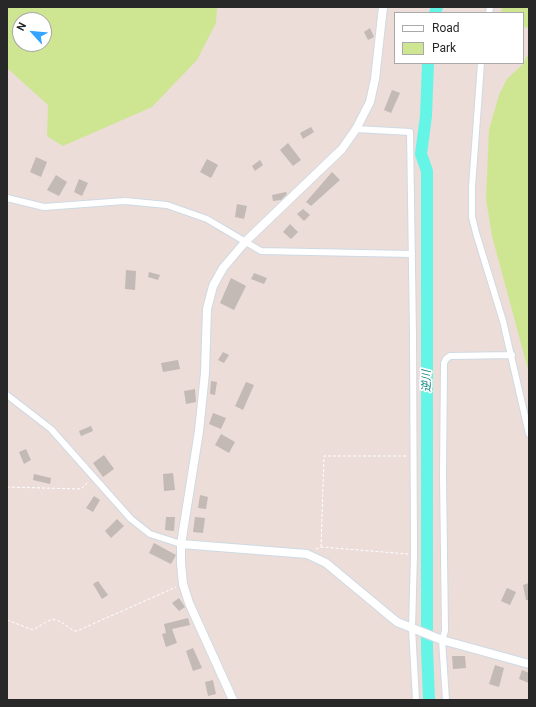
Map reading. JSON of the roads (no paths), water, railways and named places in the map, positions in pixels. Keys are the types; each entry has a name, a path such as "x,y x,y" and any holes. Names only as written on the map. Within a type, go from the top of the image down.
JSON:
{"street":[{"path":"234,700 189,603 183,584 181,544 199,431 205,373 207,309 214,286 223,268 246,241 342,149 356,129 370,102 375,79 383,7"},
{"path":"481,64 472,187 472,217 512,355 529,434"},
{"path":"356,129 410,132 414,456 412,629 416,700"},
{"path":"7,198 44,207 125,201 160,204 181,209 207,219 261,251 412,254"},
{"path":"446,700 442,640 445,631 443,476 444,363 450,356 512,355"},
{"path":"7,395 51,429 131,519 150,534 181,544 308,554 326,563 397,622 442,640 529,664"}],"waterway":[{"name":"逆川","path":"435,12 437,7"},
{"name":"逆川","path":"428,64 426,116 421,154 427,171 427,648 429,700"}]}
